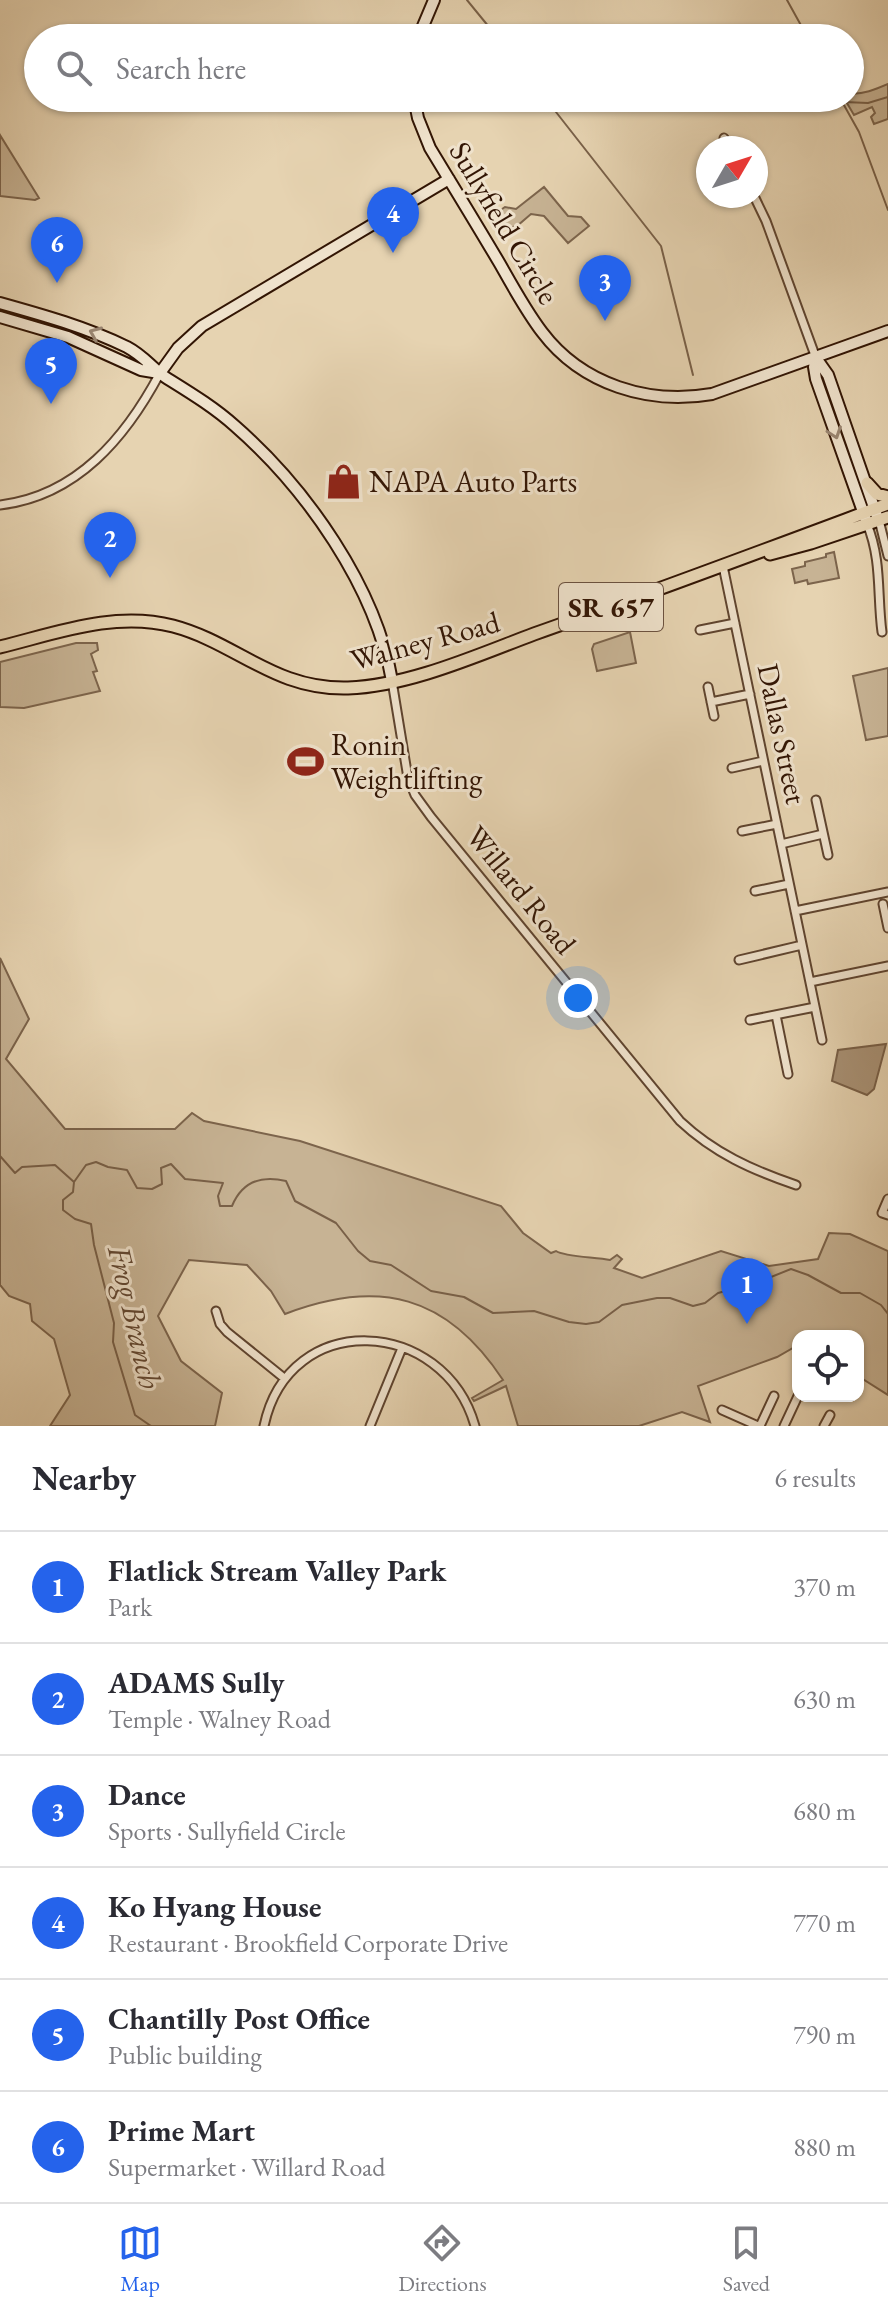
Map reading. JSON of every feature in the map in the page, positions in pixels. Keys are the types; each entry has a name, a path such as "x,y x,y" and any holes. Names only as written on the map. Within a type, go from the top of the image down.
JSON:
{"main road":[{"path":"867,483 877,494 888,497"},
{"name":"Walney Road","path":"0,647 109,621 156,623 188,632 302,684 346,688 392,681 507,644 723,566 811,543 875,517 888,504"}],"street":[{"path":"424,24 434,0"},
{"name":"Sullyfield Circle","path":"418,112 425,138 541,332 564,356 604,382 658,397 692,398 721,392 888,331"},
{"path":"0,505 48,491 92,464 126,430 178,348 202,326 449,179"},
{"path":"760,208 816,358 828,375 867,483 875,517 882,632"},
{"name":"Willard Road","path":"0,303 46,315 147,359 160,373 232,423 259,448 309,507 362,592 382,640 408,778 415,795 431,817 680,1121 728,1158 796,1185"},
{"name":"Willard Road","path":"0,317 68,337 141,370 160,373"},
{"path":"816,358 816,379 875,517 888,556"},
{"name":"Dallas Street","path":"723,566 822,1040"},
{"path":"700,630 735,623"},
{"path":"708,687 714,716"},
{"path":"711,702 750,694"},
{"path":"732,768 763,761"},
{"path":"816,800 828,855"},
{"path":"742,831 777,824"},
{"path":"781,844 823,834"},
{"path":"755,891 789,884"},
{"path":"795,911 888,892"},
{"path":"883,904 888,928"},
{"path":"739,960 802,945"},
{"path":"810,982 888,966"},
{"path":"750,1020 815,1007"},
{"path":"776,1015 788,1074"},
{"path":"888,1199 882,1213 888,1215"},
{"path":"216,1311 220,1324 227,1332 284,1378"},
{"path":"264,1426 272,1398 284,1378 313,1353 338,1344 365,1340 402,1348 422,1357 450,1378 466,1401 475,1426"},
{"path":"370,1426 402,1348"},
{"path":"722,1410 759,1426 774,1396"},
{"path":"784,1426 795,1402"},
{"path":"824,1426 830,1415"}],"shaded area":[{"path":"888,84 888,119 874,124 872,107 864,111 864,92"},
{"path":"0,135 39,198 0,196"},
{"path":"544,187 568,216 581,217 589,226 568,243 544,216 531,214 517,226 509,228 498,212 505,207 516,209"},
{"path":"834,552 839,578 808,584 807,580 795,583 792,569"},
{"path":"630,632 636,663 597,671 592,649 594,644"},
{"path":"76,643 97,643 98,650 91,654 100,691 24,708 0,707 0,662"},
{"path":"888,668 888,736 866,740 853,676"},
{"path":"0,958 29,1019 6,1059 65,1129 175,1129 192,1113 204,1121 300,1141 501,1206 523,1233 551,1253 556,1251 610,1260 617,1255 622,1259 614,1268 642,1278 721,1251 769,1266 818,1259 829,1233 850,1234 888,1251 888,1395 864,1380 864,1330 792,1330 792,1348 698,1386 710,1422 682,1412 639,1426 518,1426 506,1386 474,1401 472,1398 503,1380 459,1329 434,1312 408,1302 381,1297 351,1297 285,1314 271,1291 247,1265 189,1260 158,1316 181,1361 222,1393 215,1426 50,1426 70,1395 54,1339 32,1321 30,1304 9,1296 0,1285"},
{"path":"886,1044 874,1089 867,1095 832,1081 838,1050"}],"waterway":[{"path":"467,0 487,24"},
{"path":"787,0 800,24"},
{"path":"864,103 888,97"},
{"path":"556,112 661,246 693,375"},
{"path":"848,112 859,132 888,210"},
{"path":"0,1156 15,1173 22,1167 55,1165 74,1182 86,1165 96,1162 127,1170 137,1188 152,1189 162,1184 161,1168 171,1164 185,1179 223,1183 218,1196 220,1206 232,1206 241,1191 253,1182 268,1179 286,1181 295,1201 336,1223 370,1261 391,1265 431,1291 464,1297 493,1313 534,1311 586,1324 599,1322 622,1305 657,1298 670,1298 693,1306 705,1303 718,1293 791,1269 841,1293 860,1293 881,1305 888,1314"},
{"name":"Frog Branch","path":"74,1182 73,1192 63,1200 63,1210 75,1219 91,1224 114,1323 113,1342 135,1415 151,1426"}],"place":[{"name":"Ko Hyang House","path":"393,253"},
{"name":"Prime Mart","path":"57,283"},
{"name":"Dance","path":"605,321"},
{"name":"Chantilly Post Office","path":"51,404"},
{"name":"NAPA Auto Parts","path":"343,482"},
{"name":"ADAMS Sully","path":"110,578"},
{"name":"Ronin Weightlifting","path":"305,762"},
{"name":"Flatlick Stream Valley Park","path":"747,1324"}]}
